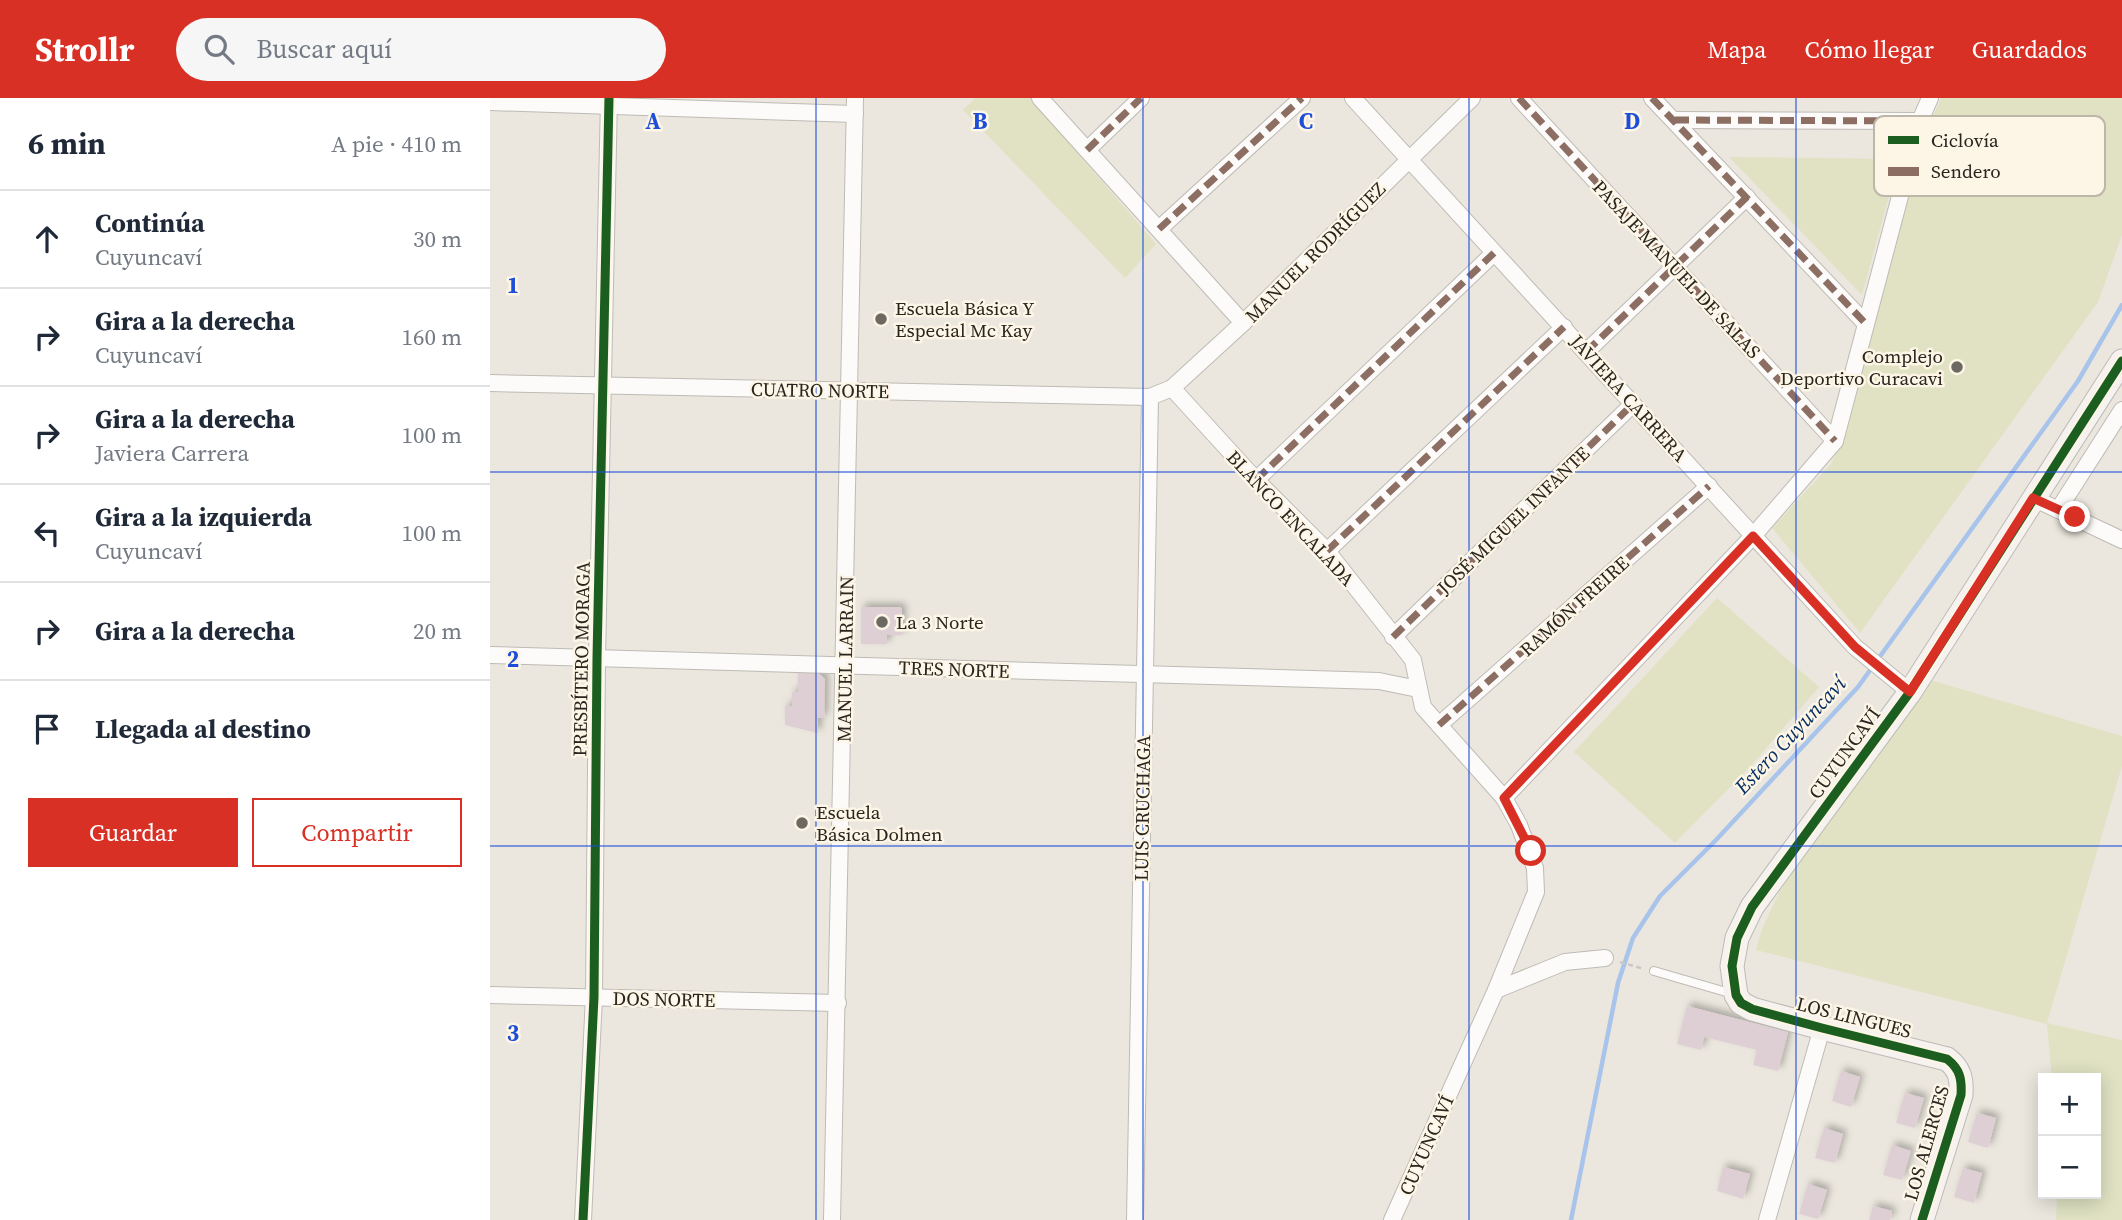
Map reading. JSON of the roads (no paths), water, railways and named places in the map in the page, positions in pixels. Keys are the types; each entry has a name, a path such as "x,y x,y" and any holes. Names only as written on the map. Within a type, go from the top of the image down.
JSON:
{"street":[{"path":"1040,98 1243,323"},
{"path":"1087,150 1141,98"},
{"path":"1159,229 1301,98"},
{"name":"JAVIERA CARRERA","path":"1353,98 1855,647 1910,692"},
{"name":"MANUEL RODRÍGUEZ","path":"1150,397 1171,388 1243,323 1472,98"},
{"name":"PASAJE MANUEL DE SALAS","path":"1519,98 1835,441"},
{"path":"1652,98 1867,324"},
{"path":"1922,116 1930,98"},
{"name":"PRESBÍTERO MORAGA","path":"583,1220 594,997 597,658 609,102"},
{"path":"490,103 855,106"},
{"name":"MANUEL LARRAIN","path":"832,1220 855,106"},
{"path":"1675,120 1874,121"},
{"path":"1504,798 1753,536 1835,441 1900,196"},
{"path":"1586,352 1748,197"},
{"path":"1256,480 1494,253"},
{"path":"1327,551 1564,327"},
{"name":"CUYUNCAVÍ","path":"1736,995 1732,966 1735,947 1752,907 1910,692 2122,361"},
{"name":"CUATRO NORTE","path":"490,383 1150,397"},
{"name":"BLANCO ENCALADA","path":"1171,388 1256,480 1327,551 1413,660 1418,675 1418,690"},
{"name":"LUIS CRUCHAGA","path":"1136,1220 1150,397"},
{"name":"JOSÉ MIGUEL INFANTE","path":"1393,637 1633,404"},
{"path":"2058,510 2122,410"},
{"name":"RAMÓN FREIRE","path":"1439,725 1709,486"},
{"path":"2033,498 2122,540"},
{"name":"TRES NORTE","path":"490,655 1379,681 1418,690"},
{"name":"CUYUNCAVÍ","path":"1392,1220 1496,990 1536,892 1531,851 1504,798 1423,707 1418,690"},
{"path":"1496,990 1565,962 1605,958"},
{"name":"DOS NORTE","path":"490,995 838,1003"},
{"name":"LOS LINGUES","path":"1736,995 1741,1003 1752,1009 1947,1059 1956,1066 1960,1075"},
{"path":"1767,1220 1822,1028"},
{"name":"LOS ALERCES","path":"1922,1220 1961,1095 1960,1075"}],"lane":[{"name":"LOS LINGUES","path":"1654,971 1736,995"}],"waterway":[{"name":"Estero Cuyuncaví","path":"1571,1220 1618,983 1633,938 1660,896 1716,840 1858,687 2078,381 2122,305"}],"place":[{"name":"Escuela Básica Y Especial Mc Kay","path":"881,319"},
{"name":"Complejo Deportivo Curacavi","path":"1957,367"},
{"name":"La 3 Norte","path":"882,622"},
{"name":"Escuela Básica Dolmen","path":"802,823"}]}
